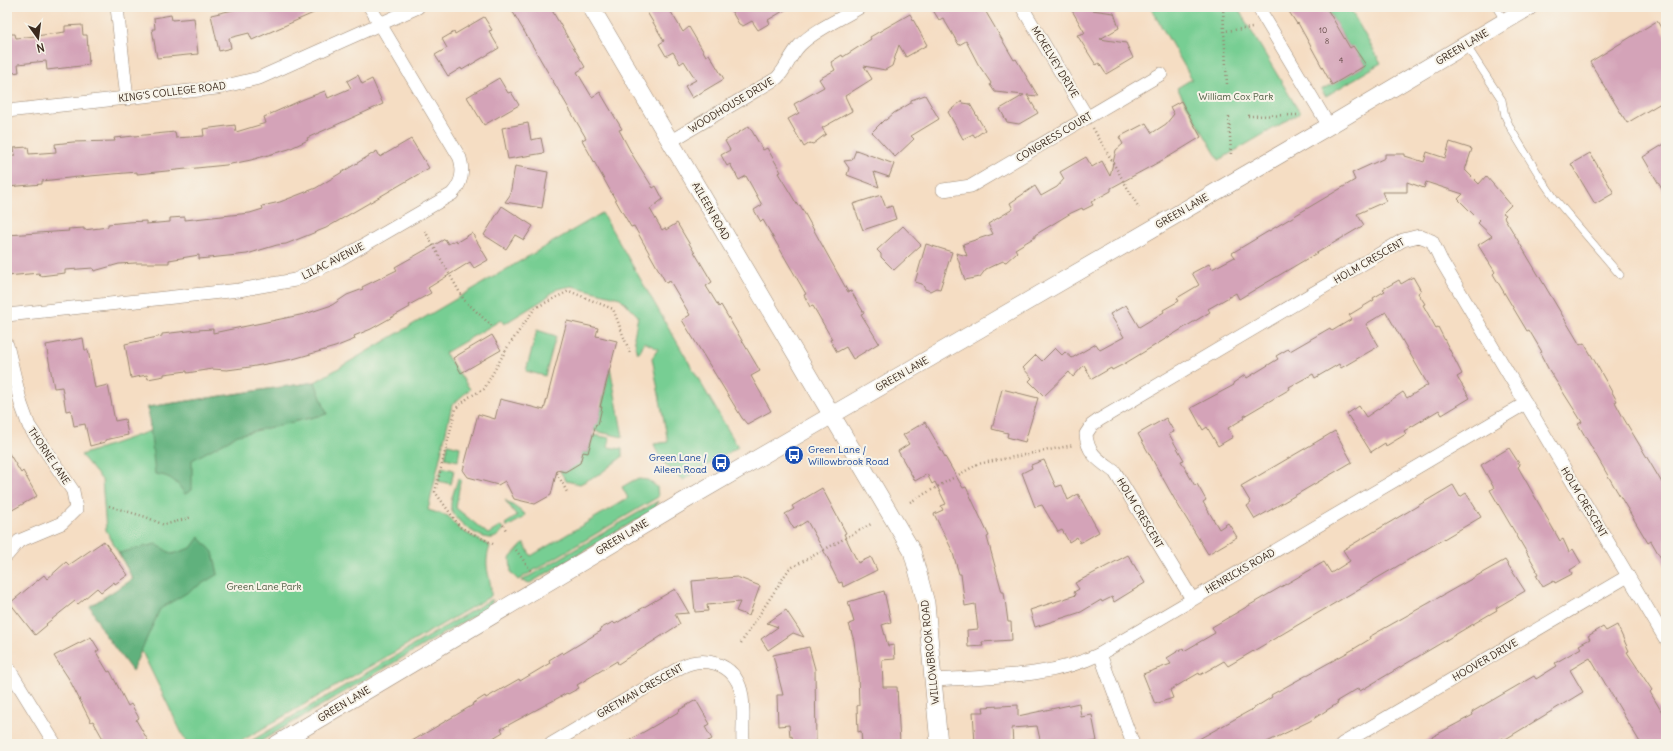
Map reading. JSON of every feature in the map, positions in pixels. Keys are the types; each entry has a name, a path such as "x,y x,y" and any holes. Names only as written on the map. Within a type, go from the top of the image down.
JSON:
{"street":[{"path":"117,7 127,99"},
{"name":"LILAC AVENUE","path":"7,315 239,290 295,280 340,259 452,194 460,183 462,177 460,158 370,7"},
{"name":"KING'S COLLEGE ROAD","path":"7,111 217,88 259,78 418,7"},
{"name":"AILEEN ROAD","path":"591,7 750,278 832,414"},
{"name":"WOODHOUSE DRIVE","path":"671,141 777,78 786,68 794,52 805,40 860,7"},
{"name":"MCKELVEY DRIVE","path":"1022,7 1087,117"},
{"path":"1258,7 1329,126"},
{"name":"GREEN LANE","path":"277,744 658,516 1329,126 1529,7"},
{"name":"CONGRESS COURT","path":"943,190 971,186 1161,74"},
{"name":"HOLM CRESCENT","path":"1192,599 1115,472 1096,458 1090,451 1086,442 1086,434 1092,425 1403,240 1419,236 1432,241 1441,260 1666,640"},
{"name":"THORNE LANE","path":"7,345 20,404 29,426 73,492 76,509 62,523 20,541 7,555"},
{"name":"HENRICKS ROAD","path":"934,680 1042,672 1082,663 1100,654 1526,403"},
{"name":"WILLOWBROOK ROAD","path":"832,414 912,551 926,603 939,744"},
{"name":"HOOVER DRIVE","path":"1342,744 1628,576"},
{"path":"1100,654 1133,744"},
{"name":"GRETMAN CRESCENT","path":"551,744 681,668 701,661 716,663 723,666 738,683 742,696 743,744"},
{"path":"7,666 55,744"}],"lane":[{"path":"1496,7 1505,22"},
{"path":"1466,45 1502,100 1505,116 1511,129 1542,180 1555,199 1620,275"}],"path":[{"path":"1223,7 1227,84"},
{"path":"1224,31 1252,28"},
{"path":"1248,116 1298,115"},
{"path":"1087,117 1139,208"},
{"path":"1229,117 1231,155"},
{"path":"425,231 464,300 492,326"},
{"path":"493,544 460,527 435,492 456,408 469,397 484,389 507,348 535,308 569,290 613,309 630,353"},
{"path":"910,502 978,464 1086,442"},
{"path":"557,473 568,494"},
{"path":"108,506 146,517 164,525 192,517"},
{"path":"741,643 790,569 871,524"},
{"path":"503,525 506,530"},
{"path":"516,550 532,572"}],"green space":[{"name":"William Cox Park","path":"1150,7 1237,7 1300,113 1219,160 1177,88 1192,79"},
{"path":"1326,7 1349,7 1381,63 1326,96 1321,90 1366,65 1361,56 1358,56 1352,47 1350,48"},
{"name":"Green Lane Park","path":"602,213 738,447 683,480 662,460 654,444 668,442 652,358 658,349 644,342 640,352 637,352 634,337 638,316 620,298 572,286 557,289 543,300 504,324 501,320 445,353 470,389 452,405 428,510 448,516 459,529 490,546 487,567 491,596 236,744 187,744 130,627 141,594 106,530 102,480 81,455 150,431 148,407 315,382"},
{"path":"537,330 556,336 545,376 526,371"},
{"path":"610,367 623,437 594,431 595,424 598,424"},
{"path":"315,382 327,414 238,435 192,460 192,490 185,494 178,485 169,478 155,474 148,407"},
{"path":"593,435 610,438 608,447 622,449 622,457 601,473 580,484 566,481 560,471 583,452 588,453"},
{"path":"448,444 460,447 458,461 445,458"},
{"path":"442,467 454,470 451,484 438,481"},
{"path":"458,478 462,481 460,482 456,508 488,534 501,526 504,529 494,538 487,538 474,533 453,513 451,501"},
{"path":"634,480 648,480 657,487 658,497 518,580 511,573 510,558 524,543 531,556 628,498 622,487"},
{"path":"505,500 525,514 523,518 507,527 505,524 517,516"},
{"path":"658,501 655,509 530,583 521,581"},
{"path":"199,537 213,552 218,574 160,609 132,671 103,632 90,606 133,579 119,553 156,544 172,554 191,548"},
{"path":"490,600 493,600 490,606 256,744 246,744"}],"building":[{"path":"246,7 327,7 252,40 249,33 229,38 231,48 219,51 211,15"},
{"path":"510,7 550,7 585,67 577,72 592,97 600,92 622,129 619,130 633,156 653,188 656,186 663,199 650,209 662,230 665,228 666,230 677,223 712,282 706,286 719,307 721,305 760,371 751,376 771,411 747,424 742,418 682,320 690,315 670,281 666,283 634,226 631,227 582,140 586,138"},
{"path":"644,7 668,7 683,32 689,27 706,56 709,54 724,79 692,98 685,86 696,80 684,61 680,64 673,52 666,56 659,44 664,41"},
{"path":"729,7 790,7 768,20 770,23 758,30 752,21 743,26 739,24"},
{"path":"931,7 983,7 1014,60 1016,59 1038,96 1027,95 1038,113 1019,124 1007,122 1000,109 1024,95 995,92 966,41 959,45 943,18 939,20"},
{"path":"1070,7 1114,13 1119,28 1100,39 1126,43 1133,58 1106,74 1099,63 1096,65 1077,35 1085,33"},
{"path":"1286,7 1326,7 1350,48 1353,46 1366,65 1332,85 1298,23 1297,24"},
{"path":"910,14 927,45 906,57 899,45 892,66 885,70 864,66 872,79 845,96 852,111 822,128 826,134 813,144 810,143 804,147 788,119 799,113 794,104 824,87 819,79 835,70 831,62 842,55 843,57 871,39 870,37"},
{"path":"171,15 172,20 194,18 198,54 157,58 152,29 155,29 154,18"},
{"path":"484,17 492,30 489,31 499,48 462,70 461,68 448,76 435,55 447,48 442,39 454,32 455,34"},
{"path":"1657,21 1666,36 1666,100 1627,123 1590,62"},
{"path":"82,25 83,35 87,35 89,65 47,70 46,61 18,64 19,72 7,74 7,34 15,34 16,38 36,36 65,32 65,26"},
{"path":"358,75 362,84 372,79 383,104 307,138 308,140 289,149 251,160 226,165 137,174 137,172 78,177 42,181 42,184 7,187 7,156 15,155 14,148 28,147 29,154 56,152 55,144 73,142 115,141 114,138 175,132 176,138 204,136 203,129 235,125 236,132 266,123 264,117 304,99 325,91 328,98 351,88 347,81"},
{"path":"499,78 508,93 511,92 519,105 484,125 467,97"},
{"path":"925,95 939,119 911,136 914,139 895,157 872,132 884,120 911,103 911,100"},
{"path":"962,101 963,103 970,104 985,130 975,137 973,134 963,139 948,112"},
{"path":"1181,101 1201,137 1170,156 1111,188 1111,191 1091,202 1093,205 1083,210 1082,208 1071,213 1035,235 1035,237 1015,249 1017,252 1006,262 1003,261 986,269 980,277 965,280 956,253 967,256 963,244 993,234 988,224 1013,209 1010,203 1035,186 1041,196 1057,187 1064,179 1060,172 1086,157 1092,167 1102,161 1110,176 1116,150 1123,144 1119,137 1146,123 1152,133 1166,124 1174,114 1170,107"},
{"path":"528,123 531,140 541,138 544,153 508,159 502,128"},
{"path":"749,126 763,150 767,148 781,172 778,173 798,206 800,205 848,292 851,291 864,313 861,314 879,343 853,359 846,347 837,352 830,340 832,339 813,306 810,307 804,295 806,294 763,220 761,222 754,210 762,205 746,176 739,180 730,164 727,166 721,155 730,150 725,141"},
{"path":"411,139 429,168 326,228 286,244 277,245 247,254 199,259 199,255 169,260 169,263 119,264 94,271 93,268 65,270 65,273 40,276 39,273 7,276 7,235 69,231 68,229 84,228 84,230 108,227 108,224 128,222 146,221 146,224 170,222 170,218 185,217 185,220 250,213 263,209 262,206 280,202 316,188 377,151 380,157"},
{"path":"1450,142 1472,149 1465,170 1479,184 1486,176 1511,205 1503,213 1506,215 1504,217 1580,345 1584,343 1617,401 1615,402 1624,419 1666,490 1666,567 1651,541 1648,543 1614,486 1578,424 1582,422 1549,370 1540,353 1542,352 1529,330 1527,331 1493,274 1495,272 1478,245 1492,236 1478,223 1480,221 1458,199 1463,194 1426,182 1424,188 1407,182 1407,192 1382,192 1386,201 1357,214 1364,225 1239,299 1236,293 1208,309 1210,312 1124,364 1112,370 1111,368 1092,379 1084,365 1073,377 1069,372 1044,396 1029,381 1032,378 1023,368 1036,355 1042,361 1055,348 1062,355 1065,352 1072,358 1096,344 1100,350 1124,337 1110,314 1126,305 1139,327 1164,312 1163,310 1179,301 1177,298 1199,285 1192,273 1209,264 1212,269 1235,257 1232,253 1355,180 1352,173 1385,158 1385,154 1405,154 1405,156 1424,162 1427,152 1445,158"},
{"path":"1666,143 1666,196 1643,157"},
{"path":"856,150 894,164 889,177 874,172 879,187 847,175 849,168 844,161 852,160"},
{"path":"1590,153 1614,193 1595,204 1571,164"},
{"path":"515,166 548,172 542,208 505,202 510,195"},
{"path":"881,195 886,208 892,206 896,219 863,230 853,204"},
{"path":"502,206 533,226 524,240 515,235 506,249 484,235"},
{"path":"903,226 921,245 894,270 881,257 881,254 877,250"},
{"path":"472,233 488,260 474,268 470,262 428,288 431,293 409,305 410,307 371,329 354,336 355,339 335,347 293,359 250,367 227,370 212,369 187,373 187,371 164,374 164,376 148,379 147,375 131,378 125,344 162,336 162,334 213,329 213,333 305,314 332,305 347,295 363,289 362,287 397,270 395,267 445,239 448,244 456,240 457,242"},
{"path":"926,244 952,252 940,289 936,288 930,291 925,289 922,284 915,282"},
{"path":"1413,277 1421,291 1418,293 1425,304 1423,305 1436,328 1438,327 1462,374 1457,377 1470,398 1442,415 1439,410 1404,431 1406,434 1386,446 1385,443 1371,452 1347,414 1359,406 1366,417 1403,392 1407,398 1428,385 1386,312 1366,324 1379,346 1341,368 1339,364 1315,378 1313,374 1289,387 1290,389 1244,416 1245,418 1228,428 1233,437 1218,446 1207,427 1203,430 1191,408 1234,385 1233,383 1245,375 1247,378 1278,359 1276,356 1288,349 1290,351 1330,328 1332,331 1352,319 1349,315 1374,300 1373,298 1385,291 1383,289 1399,280 1401,284"},
{"path":"567,321 598,328 596,336 617,341 600,407 602,407 598,425 596,424 588,453 583,452 580,463 565,472 557,470 551,495 535,504 514,499 505,481 498,485 468,477 463,470 478,414 495,419 500,399 544,410"},
{"path":"492,335 501,350 461,373 453,358"},
{"path":"83,338 85,350 88,350 95,388 108,385 115,421 125,419 128,435 105,440 105,442 90,446 85,424 74,426 71,410 66,411 62,387 54,388 46,345"},
{"path":"1002,389 1038,398 1025,442 1007,437 1008,433 992,429"},
{"path":"1166,418 1174,432 1169,434 1184,460 1181,461 1195,486 1197,484 1206,500 1203,502 1219,529 1228,523 1237,537 1208,554 1175,500 1138,434"},
{"path":"925,422 963,488 966,487 989,536 987,537 1002,592 1004,592 1008,622 1011,622 1012,640 982,642 983,646 968,647 967,630 978,629 975,604 965,606 961,574 959,574 952,550 934,514 943,510 941,506 946,504 935,482 932,484 927,474 915,481 898,451 909,444 903,435"},
{"path":"1335,431 1352,462 1255,519 1247,506 1251,503 1241,486"},
{"path":"1509,448 1520,465 1518,467 1560,541 1563,539 1569,552 1573,549 1581,563 1570,570 1572,574 1555,583 1554,581 1543,587 1536,575 1538,574 1537,570 1490,490 1494,488 1481,465"},
{"path":"7,450 21,473 23,471 37,496 7,513"},
{"path":"1044,460 1056,487 1062,485 1068,500 1078,494 1099,532 1080,543 1077,537 1069,542 1062,530 1058,532 1042,505 1035,507 1022,473 1032,468 1031,465"},
{"path":"1453,485 1460,497 1466,493 1481,517 1228,666 1224,661 1200,675 1199,673 1170,690 1173,698 1155,704 1143,674 1171,664 1167,658 1183,648 1184,651 1215,633 1212,627 1324,562 1331,573 1350,561 1343,550"},
{"path":"822,488 846,533 844,534 858,563 871,557 877,570 843,587 842,582 839,583 830,565 831,564 807,521 794,529 785,514 794,509 792,506"},
{"path":"104,541 128,575 115,584 114,582 101,592 97,588 78,604 75,601 46,624 47,625 35,635 10,603 44,575 47,579 66,562 69,565"},
{"path":"1128,555 1145,583 1114,602 1112,597 1102,602 1101,600 1081,612 1035,627 1030,610 1076,595 1074,592 1079,589 1075,583"},
{"path":"1505,560 1525,591 1496,608 1497,610 1360,691 1359,688 1337,701 1338,703 1310,721 1263,744 1190,744 1251,710 1272,697 1271,695 1352,650 1370,639 1369,637"},
{"path":"737,577 760,586 749,616 736,611 740,602 707,605 708,611 695,612 692,581"},
{"path":"675,589 689,613 675,614 680,624 618,664 617,661 577,685 579,688 501,729 503,732 483,744 407,744 473,705 472,704 485,696 486,698 519,679 520,681 550,663 549,660 562,652 563,654 601,631 600,629 613,622 615,624"},
{"path":"884,591 891,622 882,625 888,646 894,645 895,659 882,660 883,687 897,687 900,744 862,744 861,731 858,732 858,673 854,641 849,624 854,622 848,602"},
{"path":"786,610 804,637 793,633 768,650 761,639 778,627 767,623"},
{"path":"1617,625 1629,651 1627,652 1652,690 1650,692 1666,719 1666,744 1641,744 1590,658 1570,670 1583,692 1504,740 1503,738 1493,744 1419,744 1473,715 1472,712 1534,676 1536,679 1557,666 1555,663 1581,648 1579,645 1590,639 1588,636 1603,627 1606,631"},
{"path":"91,637 99,650 96,652 108,672 110,671 128,706 131,704 139,718 136,720 150,744 106,744 93,721 91,722 69,679 54,656"},
{"path":"809,647 815,669 816,744 793,744 792,736 790,737 789,725 778,726 777,695 783,695 773,655"},
{"path":"696,700 710,724 705,727 712,739 703,744 623,744 680,711 679,710"},
{"path":"1079,703 1081,717 1092,715 1097,741 1082,744 1041,744 1037,726 1012,728 1013,744 975,744 973,712 984,712 983,707 1018,705 1018,716"}],"place":[{"name":"Green Lane / Willowbrook Road","path":"794,455"},
{"name":"Green Lane / Aileen Road","path":"721,463"}]}
